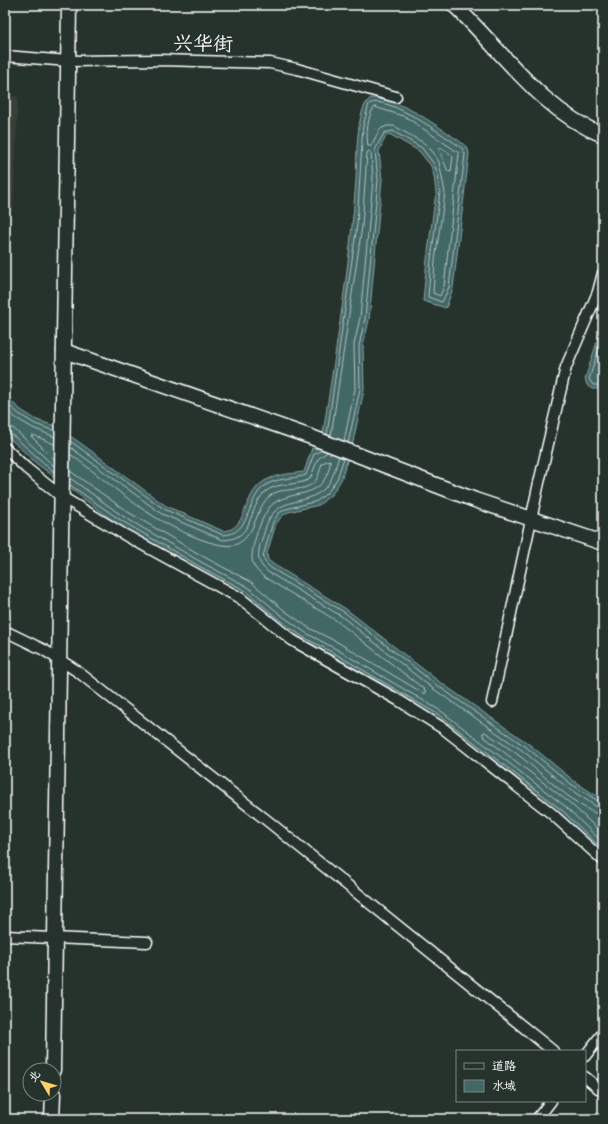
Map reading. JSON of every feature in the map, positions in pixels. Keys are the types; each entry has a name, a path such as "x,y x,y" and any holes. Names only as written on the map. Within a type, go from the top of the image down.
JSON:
{"street":[{"path":"53,1062 70,5"},
{"path":"454,5 552,106 578,124 603,135"},
{"name":"兴华街","path":"5,56 69,61 160,60 270,63 298,69 396,97"},
{"path":"492,702 531,519 566,367 598,292 603,273"},
{"path":"64,351 311,437 416,478 531,519 603,542"},
{"path":"5,448 26,468 125,535 240,598 292,640 398,700 444,729 551,813 603,860"},
{"path":"5,631 27,640 60,659 269,822 552,1050"},
{"path":"5,936 147,942"},
{"path":"586,1055 603,1032"},
{"path":"586,1078 603,1092"},
{"path":"52,1119 53,1102"},
{"path":"537,1119 550,1102"}],"shaded area":[{"path":"5,95 18,97 13,210 5,209"}],"water":[{"path":"371,98 392,102 411,110 448,133 468,149 469,154 453,288 446,308 423,301 436,192 434,176 431,166 419,151 389,134 386,136 379,151 382,180 369,320 363,346 364,390 353,442 341,480 332,494 319,505 288,512 282,516 276,524 267,553 268,560 346,609 437,680 529,744 574,781 603,800 603,855 560,814 436,719 332,656 301,641 275,622 244,594 197,570 119,525 37,464 5,434 5,396 21,410 37,420 55,426 79,442 166,506 223,531 236,526 254,491 264,481 280,475 304,472 312,448 318,449 323,433 350,244 356,180 359,123 366,103"},
{"path":"603,323 603,389 592,389 587,385 585,379"}]}
